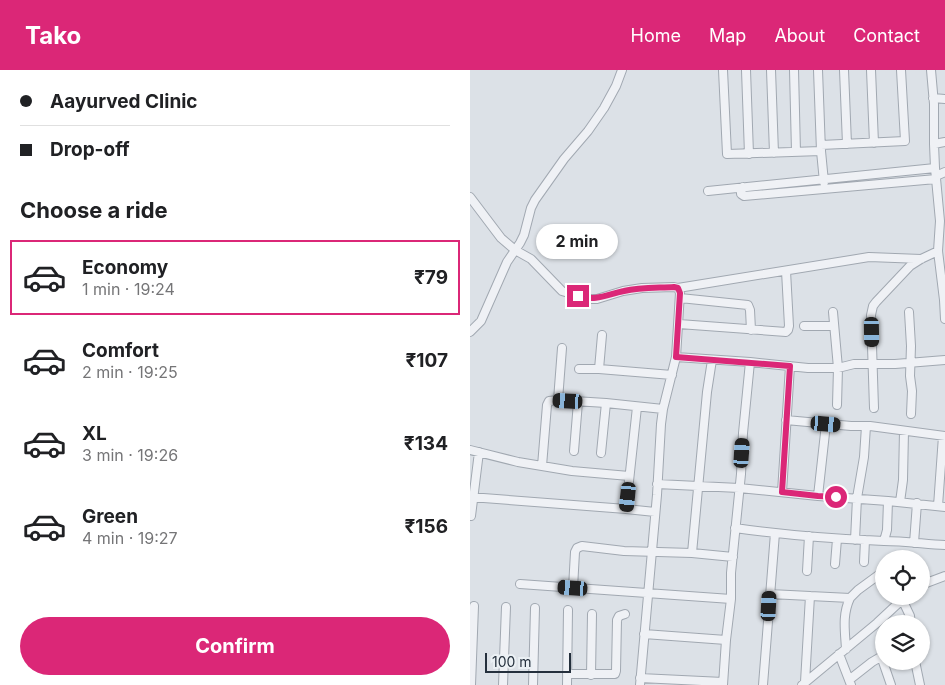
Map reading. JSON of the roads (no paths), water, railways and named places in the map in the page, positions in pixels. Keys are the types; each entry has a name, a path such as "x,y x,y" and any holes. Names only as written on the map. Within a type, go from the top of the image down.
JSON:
{"street":[{"path":"470,332 481,321 507,262 520,244 535,200 604,108 622,70"},
{"path":"723,70 727,154 796,152 848,144 904,141 901,70"},
{"path":"746,70 749,154"},
{"path":"771,70 774,153"},
{"path":"794,70 796,152"},
{"path":"818,70 821,148 825,189"},
{"path":"844,70 848,144"},
{"path":"871,70 874,143"},
{"path":"931,70 936,174 941,191 938,251 942,260 945,319"},
{"path":"933,98 945,99"},
{"path":"934,144 945,142"},
{"path":"743,187 741,194 744,196 825,189 945,172"},
{"path":"708,191 823,178 936,174"},
{"path":"470,197 501,238 531,259 562,291 588,299 642,288 678,288 869,257 921,259"},
{"path":"874,408 871,315 873,306 910,266 938,251"},
{"path":"679,324 786,332 789,326 786,271"},
{"path":"678,288 680,298 676,357 663,409 659,443 655,512 640,681 723,683 750,362"},
{"path":"680,298 748,305 751,330"},
{"path":"833,312 838,368 837,405"},
{"path":"909,312 911,330 911,414"},
{"path":"804,326 834,326"},
{"path":"599,370 602,336"},
{"path":"558,400 562,348"},
{"path":"676,357 808,368 838,368 854,364 945,360"},
{"path":"692,553 707,392 712,360"},
{"path":"782,492 790,366"},
{"path":"579,369 672,375"},
{"path":"542,466 549,401 606,403 663,409"},
{"path":"574,451 578,402"},
{"path":"600,453 606,403"},
{"path":"626,509 636,407"},
{"path":"657,484 739,488 942,506 944,436 866,426 786,420"},
{"path":"818,496 826,424"},
{"path":"855,540 857,498 864,457 866,426"},
{"path":"900,502 903,480 904,430"},
{"path":"470,450 518,462 572,471 630,476"},
{"path":"471,516 479,452"},
{"path":"472,497 655,512"},
{"path":"884,541 887,530 888,500"},
{"path":"914,543 917,504"},
{"path":"735,528 837,539 945,543"},
{"path":"764,685 775,533"},
{"path":"807,571 809,536"},
{"path":"835,564 837,539"},
{"path":"864,562 865,540"},
{"path":"573,588 575,552 577,548 582,546 733,557"},
{"path":"930,582 943,577 945,585"},
{"path":"846,648 844,616 846,607 850,598 875,578"},
{"path":"520,584 731,600"},
{"path":"770,594 850,598"},
{"path":"803,683 810,596"},
{"path":"803,683 896,605"},
{"path":"471,685 474,606"},
{"path":"502,685 506,607"},
{"path":"533,685 535,608"},
{"path":"566,685 568,610"},
{"path":"590,674 592,614"},
{"path":"567,674 590,674 602,678 616,673 617,620 619,616 626,614"},
{"path":"644,634 726,640"},
{"path":"839,654 850,683 875,660"},
{"path":"887,670 891,685"},
{"path":"917,670 920,685"},
{"path":"812,676 817,685"}]}
